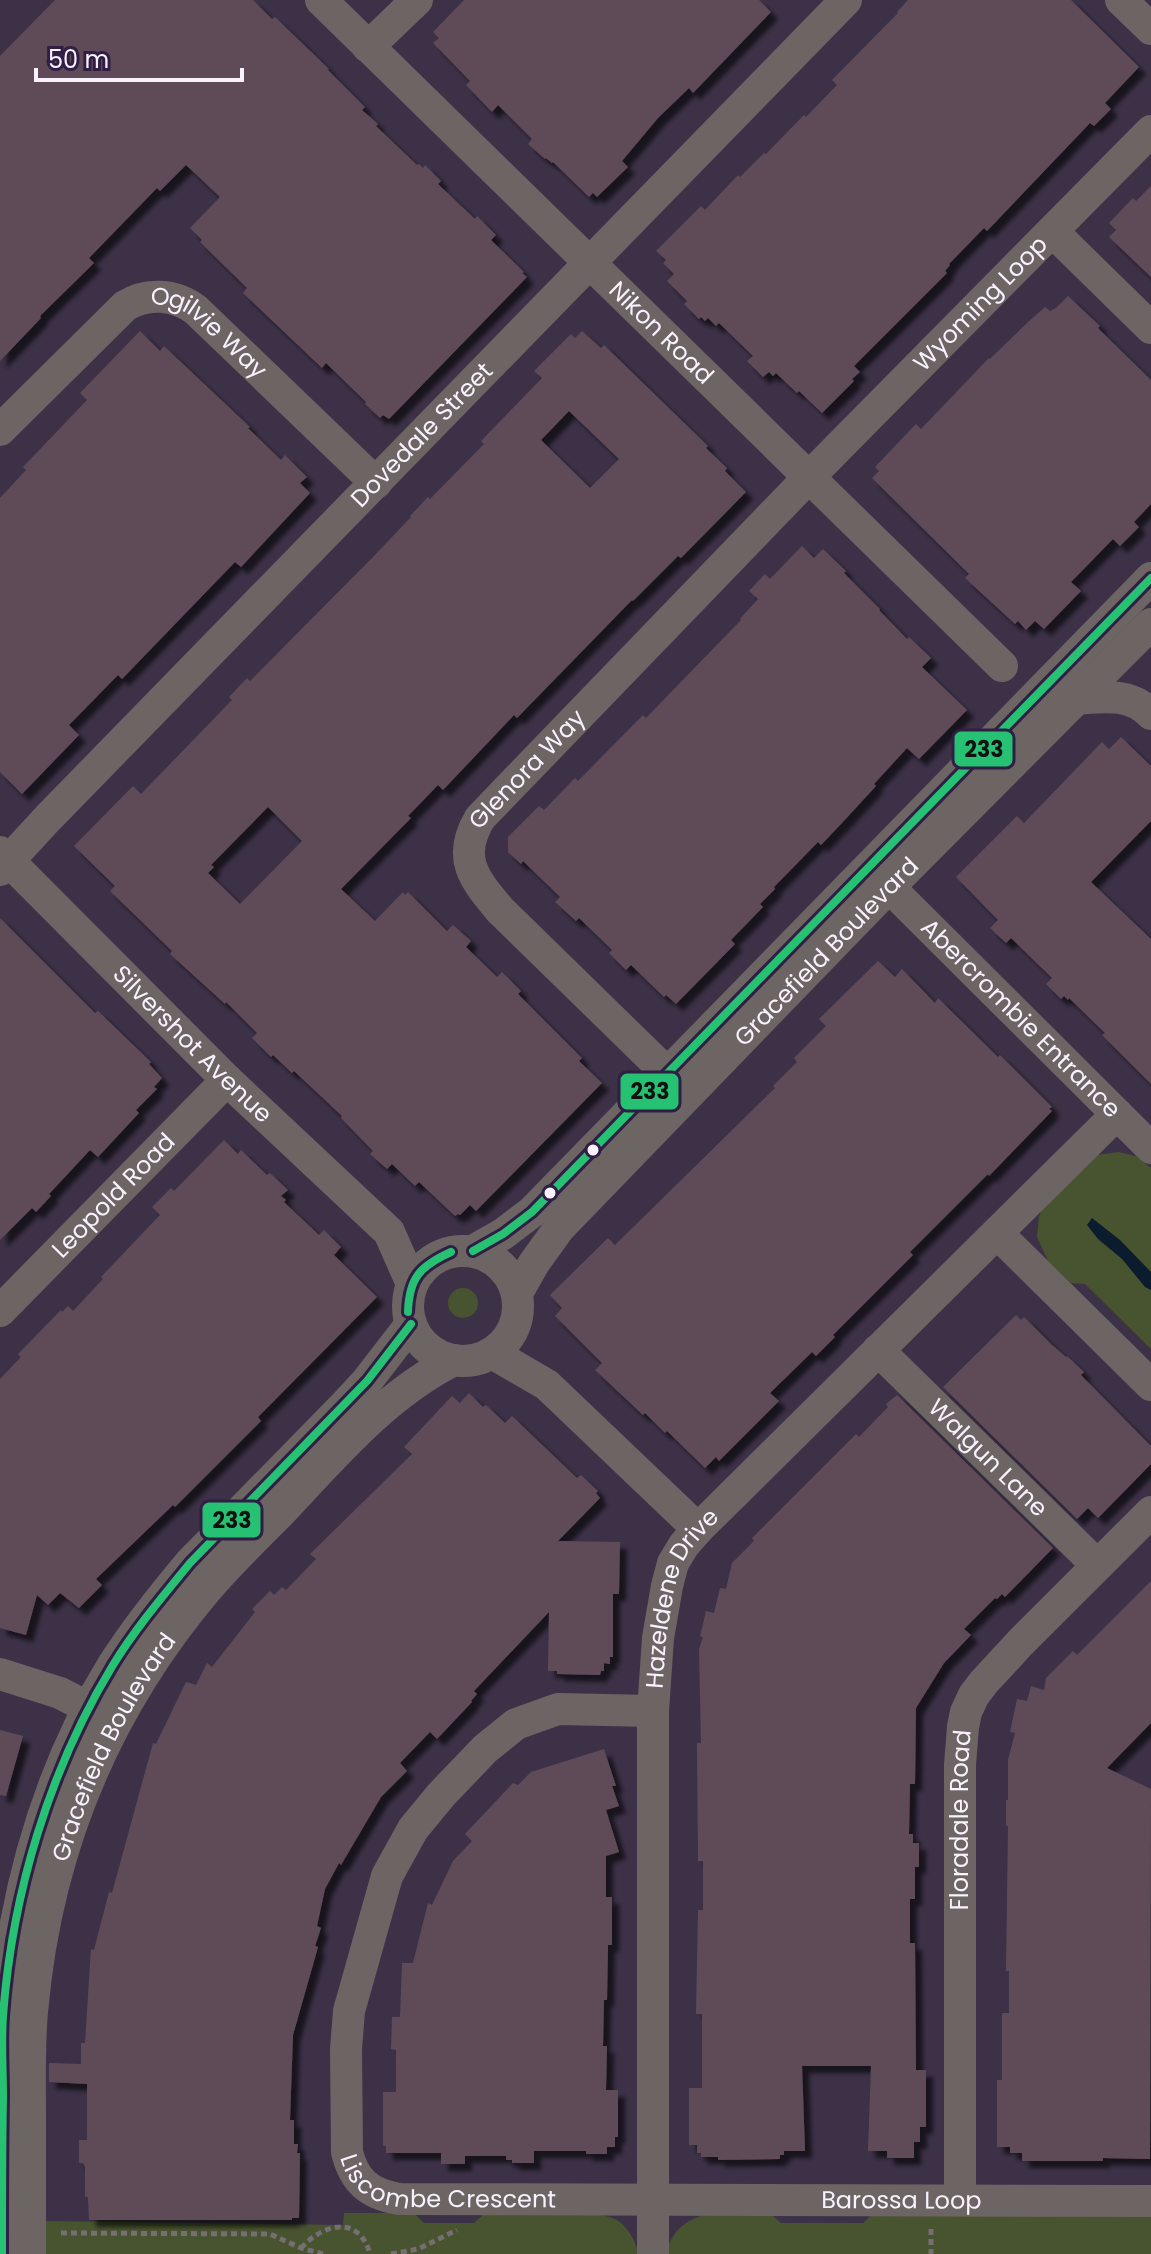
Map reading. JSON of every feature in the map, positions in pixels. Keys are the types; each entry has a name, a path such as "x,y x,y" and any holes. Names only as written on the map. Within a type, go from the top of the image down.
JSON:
{"street":[{"name":"Nikon Road","path":"321,0 1002,666"},
{"path":"368,47 417,0"},
{"name":"Dovedale Street","path":"3,861 846,0"},
{"path":"1121,0 1151,29"},
{"name":"Wyoming Loop","path":"809,477 1151,131"},
{"path":"1053,232 1151,328"},
{"name":"Ogilvie Way","path":"0,430 125,306 143,298 171,298 196,310 376,483"},
{"name":"Glenora Way","path":"668,1074 500,910 476,882 471,871 470,846 480,818 809,477"},
{"name":"Gracefield Boulevard","path":"462,1252 503,1234 532,1212 1151,578"},
{"path":"1144,632 1135,673 1146,709"},
{"name":"Gracefield Boulevard","path":"517,1293 560,1227 889,887 1144,632"},
{"path":"1012,720 1002,666 1034,670 1063,666"},
{"path":"1075,699 1113,697 1146,709"},
{"name":"Silvershot Avenue","path":"3,861 227,1080 389,1232 412,1284"},
{"name":"Abercrombie Entrance","path":"889,887 1151,1148"},
{"name":"Leopold Road","path":"0,1311 227,1080"},
{"name":"Hazeldene Drive","path":"653,2254 653,1711 658,1638 673,1563 698,1529 1117,1114"},
{"name":"Silvershot Avenue","path":"389,1232 462,1252"},
{"path":"997,1233 1151,1385"},
{"path":"462,1252 483,1254 501,1266 514,1283 519,1304 509,1337 492,1353 479,1359 454,1360 437,1355 426,1347 411,1324 407,1311 412,1284 421,1269 434,1258 462,1252"},
{"name":"Gracefield Boulevard","path":"2,2254 3,2018 14,1929 27,1867 57,1776 89,1708 128,1643 190,1563 367,1381 411,1324"},
{"path":"514,1326 547,1385"},
{"name":"Walgun Lane","path":"878,1350 1097,1565"},
{"path":"492,1353 547,1385 698,1529"},
{"name":"Gracefield Boulevard","path":"30,2254 30,2051 38,1958 57,1867 70,1824 96,1760 140,1678 209,1587 377,1413 414,1382 454,1360"},
{"name":"Floradale Road","path":"960,2200 960,1765 963,1727 970,1703 1002,1661 1151,1512"},
{"path":"0,1674 60,1693 89,1708"},
{"name":"Liscombe Crescent","path":"653,1711 558,1709 528,1719 505,1732 485,1749 441,1795 407,1837 387,1876 349,2011 346,2049 347,2152 355,2175 368,2188 399,2199 653,2200"},
{"name":"Barossa Loop","path":"653,2200 1151,2201"}],"path":[{"path":"391,2254 418,2249 465,2226"},
{"path":"301,2248 322,2231 338,2227 363,2238 370,2254"},
{"path":"931,2229 931,2254"},
{"path":"61,2233 270,2234 323,2254"}],"green space":[{"path":"1119,1152 1136,1156 1151,1168 1151,1349 1085,1284 1071,1283 1048,1261 1037,1237 1043,1205 1096,1155"},
{"path":"463,1288 474,1292 478,1303 474,1314 463,1318 452,1314 448,1303 452,1292"},
{"path":"344,2213 414,2213 424,2223 474,2223 485,2213 604,2216 619,2221 627,2229 638,2254 44,2254 44,2221 343,2225"},
{"path":"712,2213 771,2214 781,2223 863,2223 873,2214 1151,2215 1151,2254 666,2254 672,2238 682,2226"}],"water":[{"path":"1092,1218 1120,1240 1151,1272 1151,1290 1098,1239 1087,1225"}],"building":[{"path":"55,0 253,0 329,69 365,107 362,110 378,124 376,126 417,165 423,168 425,165 441,181 438,184 496,235 491,240 527,277 389,419 383,415 380,418 326,363 322,368 243,293 247,288 200,242 202,240 190,228 220,197 186,165 160,191 157,188 89,258 94,263 0,361 0,56"},
{"path":"464,0 759,0 771,12 693,93 689,88 658,118 622,161 628,167 597,197 593,193 589,197 553,162 528,144 532,139 498,105 492,112 466,85 470,81 433,43 439,38 433,32"},
{"path":"908,0 1071,0 1139,67 1105,103 1111,109 1094,126 1090,123 987,231 984,228 949,264 947,273 854,366 860,372 852,379 854,381 822,413 776,373 773,376 769,372 763,377 747,361 753,356 719,323 716,326 708,318 705,321 701,317 699,319 684,304 687,301 667,281 674,274 656,251 701,206 705,210 738,175 740,177 766,154 804,115 806,117 837,85 832,80"},
{"path":"1151,186 1151,277 1109,237 1116,230 1109,223 1133,198 1136,201"},
{"path":"1068,296 1151,380 1151,504 1134,522 1139,527 1120,546 1113,539 1071,582 1081,591 1044,629 1035,621 1026,630 1018,621 1015,624 965,578 969,574 872,478 879,471 875,467 916,424 921,429 1027,323 1045,307 1050,311"},
{"path":"140,331 160,351 164,346 281,460 285,455 307,477 300,483 310,493 241,567 235,562 122,679 118,675 69,725 79,735 22,794 0,772 0,498 26,470 23,467 87,400 80,393"},
{"path":"582,331 601,348 604,345 708,446 706,448 727,468 725,471 746,492 681,558 678,556 632,600 517,718 514,715 443,790 438,785 408,816 411,818 341,889 375,921 403,892 405,895 408,892 447,931 453,925 471,941 466,947 497,977 502,972 521,991 518,994 582,1058 579,1061 602,1083 476,1211 470,1205 455,1216 419,1182 415,1186 392,1164 387,1169 370,1154 373,1151 342,1116 294,1071 292,1073 273,1055 271,1057 252,1038 257,1033 170,954 172,951 110,891 115,886 74,846 133,786 141,794 232,700 229,697 247,678 250,681 428,497 430,499 484,444 481,441 542,378 534,371 571,334 575,338","holes":["569,411 619,459 590,488 541,440","268,807 302,841 240,904 208,873 214,867 211,865"]},
{"path":"802,546 814,558 823,549 846,571 844,573 907,639 909,637 931,658 922,667 967,710 919,759 907,748 821,845 818,842 774,887 760,904 763,907 731,940 735,944 676,1004 666,995 664,997 631,965 626,970 609,953 612,950 579,918 576,921 555,902 560,897 523,861 521,864 508,852 508,837 539,806 544,810 575,778 578,781 643,715 646,718 741,620 758,599 749,591 765,574 770,579"},
{"path":"1121,737 1151,766 1151,821 1091,882 1151,939 1151,1084 1069,998 1064,996 1061,999 1046,984 1052,978 1011,938 1006,943 990,928 998,920 956,877 1017,816 1024,823 1102,742 1109,749"},
{"path":"0,918 95,1013 98,1011 151,1062 149,1064 162,1078 154,1087 157,1089 136,1110 139,1113 98,1157 90,1150 36,1212 32,1208 0,1240"},
{"path":"878,961 895,977 902,969 935,1003 938,998 998,1057 1000,1055 1052,1107 1049,1109 1052,1111 910,1252 913,1255 816,1356 812,1352 770,1393 779,1401 719,1461 716,1457 705,1468 595,1370 602,1363 555,1316 562,1308 550,1295 608,1238 615,1245 775,1088 773,1086 797,1062 794,1058 826,1026 819,1019"},
{"path":"224,1140 238,1154 241,1150 288,1190 281,1196 286,1200 284,1202 319,1235 324,1230 341,1247 334,1255 377,1297 258,1417 261,1421 175,1507 173,1505 96,1579 102,1585 79,1608 60,1593 48,1605 37,1595 26,1635 0,1628 0,1379 21,1357 18,1354 61,1310 68,1306 73,1311 103,1279 101,1277 160,1215 152,1207 171,1188 174,1191"},
{"path":"1016,1315 1021,1320 1024,1317 1084,1372 1081,1375 1151,1446 1151,1464 1098,1518 1088,1508 1077,1519 943,1387"},
{"path":"469,1393 505,1423 512,1416 577,1478 581,1475 598,1491 596,1493 600,1498 558,1541 620,1542 619,1594 613,1594 613,1657 610,1657 610,1664 604,1663 604,1671 600,1675 548,1671 549,1612 474,1691 477,1694 472,1702 437,1739 430,1732 400,1763 407,1771 381,1797 341,1865 339,1863 325,1889 317,1926 321,1928 315,1946 318,1947 293,2035 290,2120 294,2120 294,2144 298,2144 297,2153 300,2153 299,2218 89,2220 85,2167 79,2163 79,2140 87,2140 87,2084 49,2082 49,2063 81,2064 91,1949 94,1950 109,1892 112,1893 153,1743 156,1744 186,1682 196,1685 207,1663 212,1667 255,1612 252,1609 270,1591 274,1595 282,1587 286,1590 316,1559 310,1554 412,1454 404,1447 452,1396 460,1403"},
{"path":"897,1395 1053,1548 1005,1597 1002,1594 995,1598 964,1629 971,1635 944,1663 916,1708 915,1784 910,1784 909,1834 913,1834 913,1843 919,1843 919,1867 915,1867 915,1899 910,1899 910,1943 915,1943 916,2070 926,2070 926,2127 920,2127 920,2142 914,2142 914,2158 887,2158 887,2151 868,2151 871,2066 802,2066 805,2151 784,2151 780,2159 718,2160 718,2157 701,2157 701,2153 697,2153 697,2145 689,2145 689,2088 702,2088 702,2014 696,2014 698,1910 703,1910 703,1861 698,1861 697,1743 701,1743 699,1649 706,1611 714,1613 720,1588 726,1589 732,1563 754,1541 752,1538 856,1434 859,1437"},
{"path":"1151,1581 1151,1723 1107,1768 1151,1789 1150,2159 1022,2161 1022,2153 1010,2153 1010,2147 997,2147 997,2080 1002,2080 1002,2013 1009,2013 1009,1971 1006,1971 1006,1800 1008,1760 1015,1733 1010,1732 1017,1699 1027,1701 1031,1686 1044,1690 1046,1678 1073,1651 1077,1655"},
{"path":"0,1730 23,1736 6,1796 0,1795"},
{"path":"604,1749 619,1806 606,1810 619,1852 606,1856 606,1897 612,1897 612,1945 608,1945 603,2046 607,2046 606,2090 618,2090 618,2137 615,2137 615,2147 607,2147 607,2154 534,2151 534,2163 512,2163 512,2160 506,2160 506,2156 465,2156 465,2164 441,2164 441,2153 386,2153 386,2146 383,2146 383,2092 396,2092 396,2050 391,2049 392,2017 400,2017 402,1963 413,1963 428,1903 432,1905 453,1861 472,1841 465,1834 513,1783 518,1785 531,1772"}],"transit line":[{"name":"233","path":"473,1251 532,1212 1151,578"},
{"name":"233","path":"408,1312 411,1290 418,1274 431,1262 451,1252"},
{"name":"233","path":"2,2254 2,2036 8,1970 15,1924 37,1834 70,1747 113,1665 160,1600 190,1563 367,1381 411,1324"}]}
